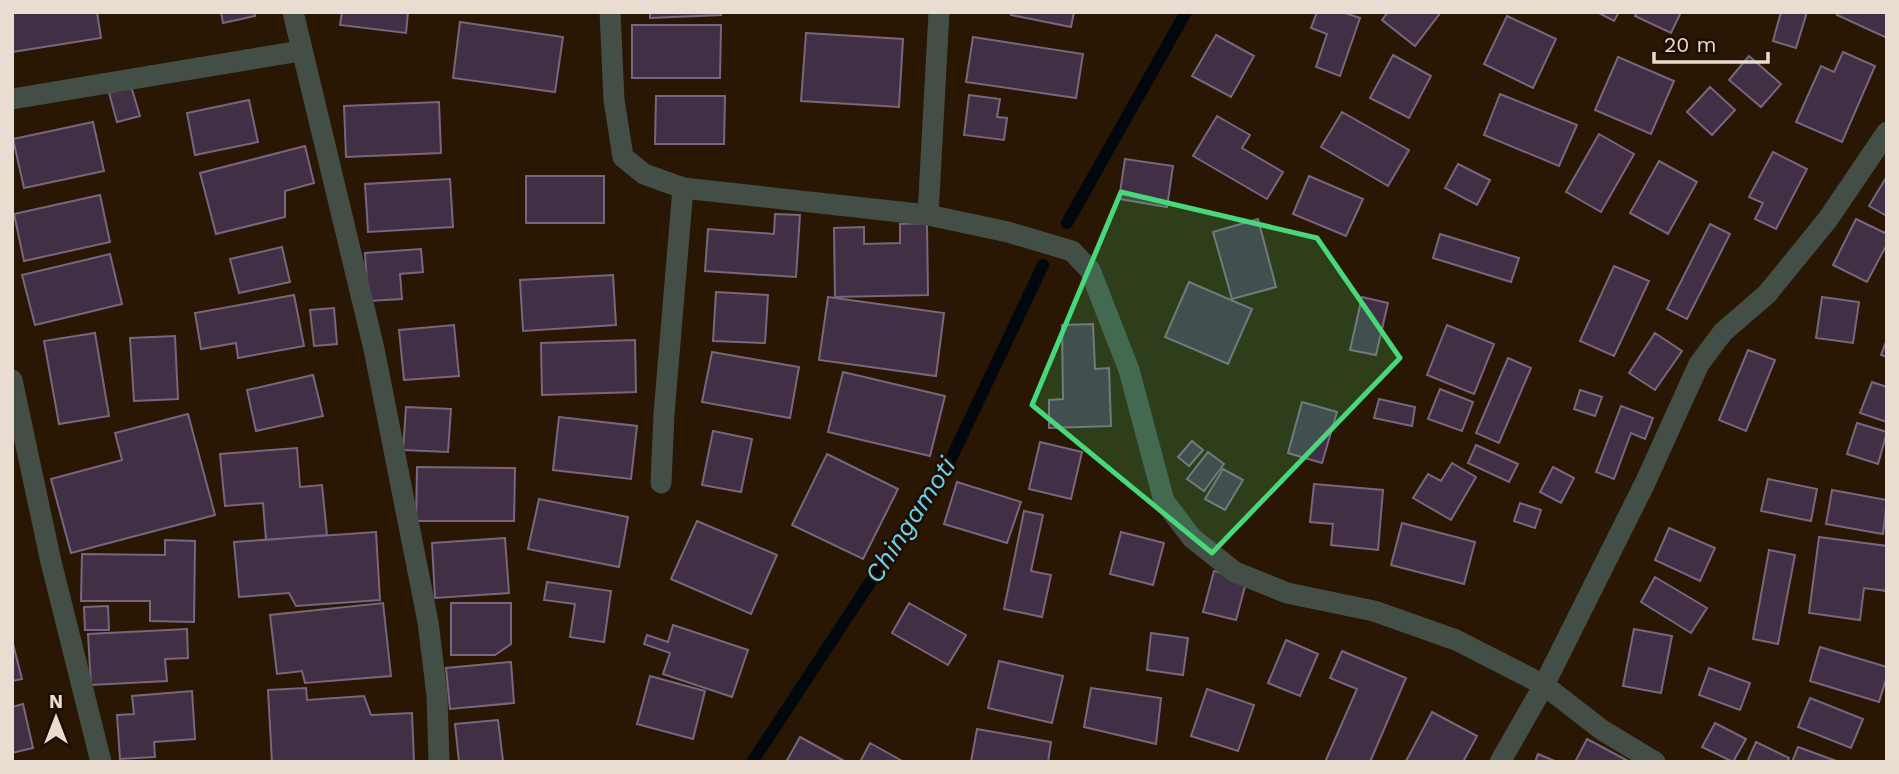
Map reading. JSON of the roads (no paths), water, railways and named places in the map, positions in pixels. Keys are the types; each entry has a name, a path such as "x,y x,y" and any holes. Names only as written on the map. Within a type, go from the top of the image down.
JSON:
{"street":[{"path":"293,12 300,51 374,349 423,594 437,695 439,762"},
{"path":"610,12 614,100 623,157 644,174 683,188 928,215 1009,232 1072,251 1090,270 1129,370 1164,501 1192,538 1235,572 1287,593 1374,611 1456,640 1544,685 1602,730 1655,762"},
{"path":"928,215 939,12"},
{"path":"12,99 300,51"},
{"path":"1500,762 1544,685 1645,483 1699,364 1723,332 1767,294 1819,230 1887,132"},
{"path":"662,483 664,414 683,188"},
{"path":"12,380 51,562 101,762"}],"waterway":[{"name":"Chingamoti","path":"1067,223 1186,12"},
{"name":"Chingamoti","path":"752,762 950,461 1043,265"}]}
